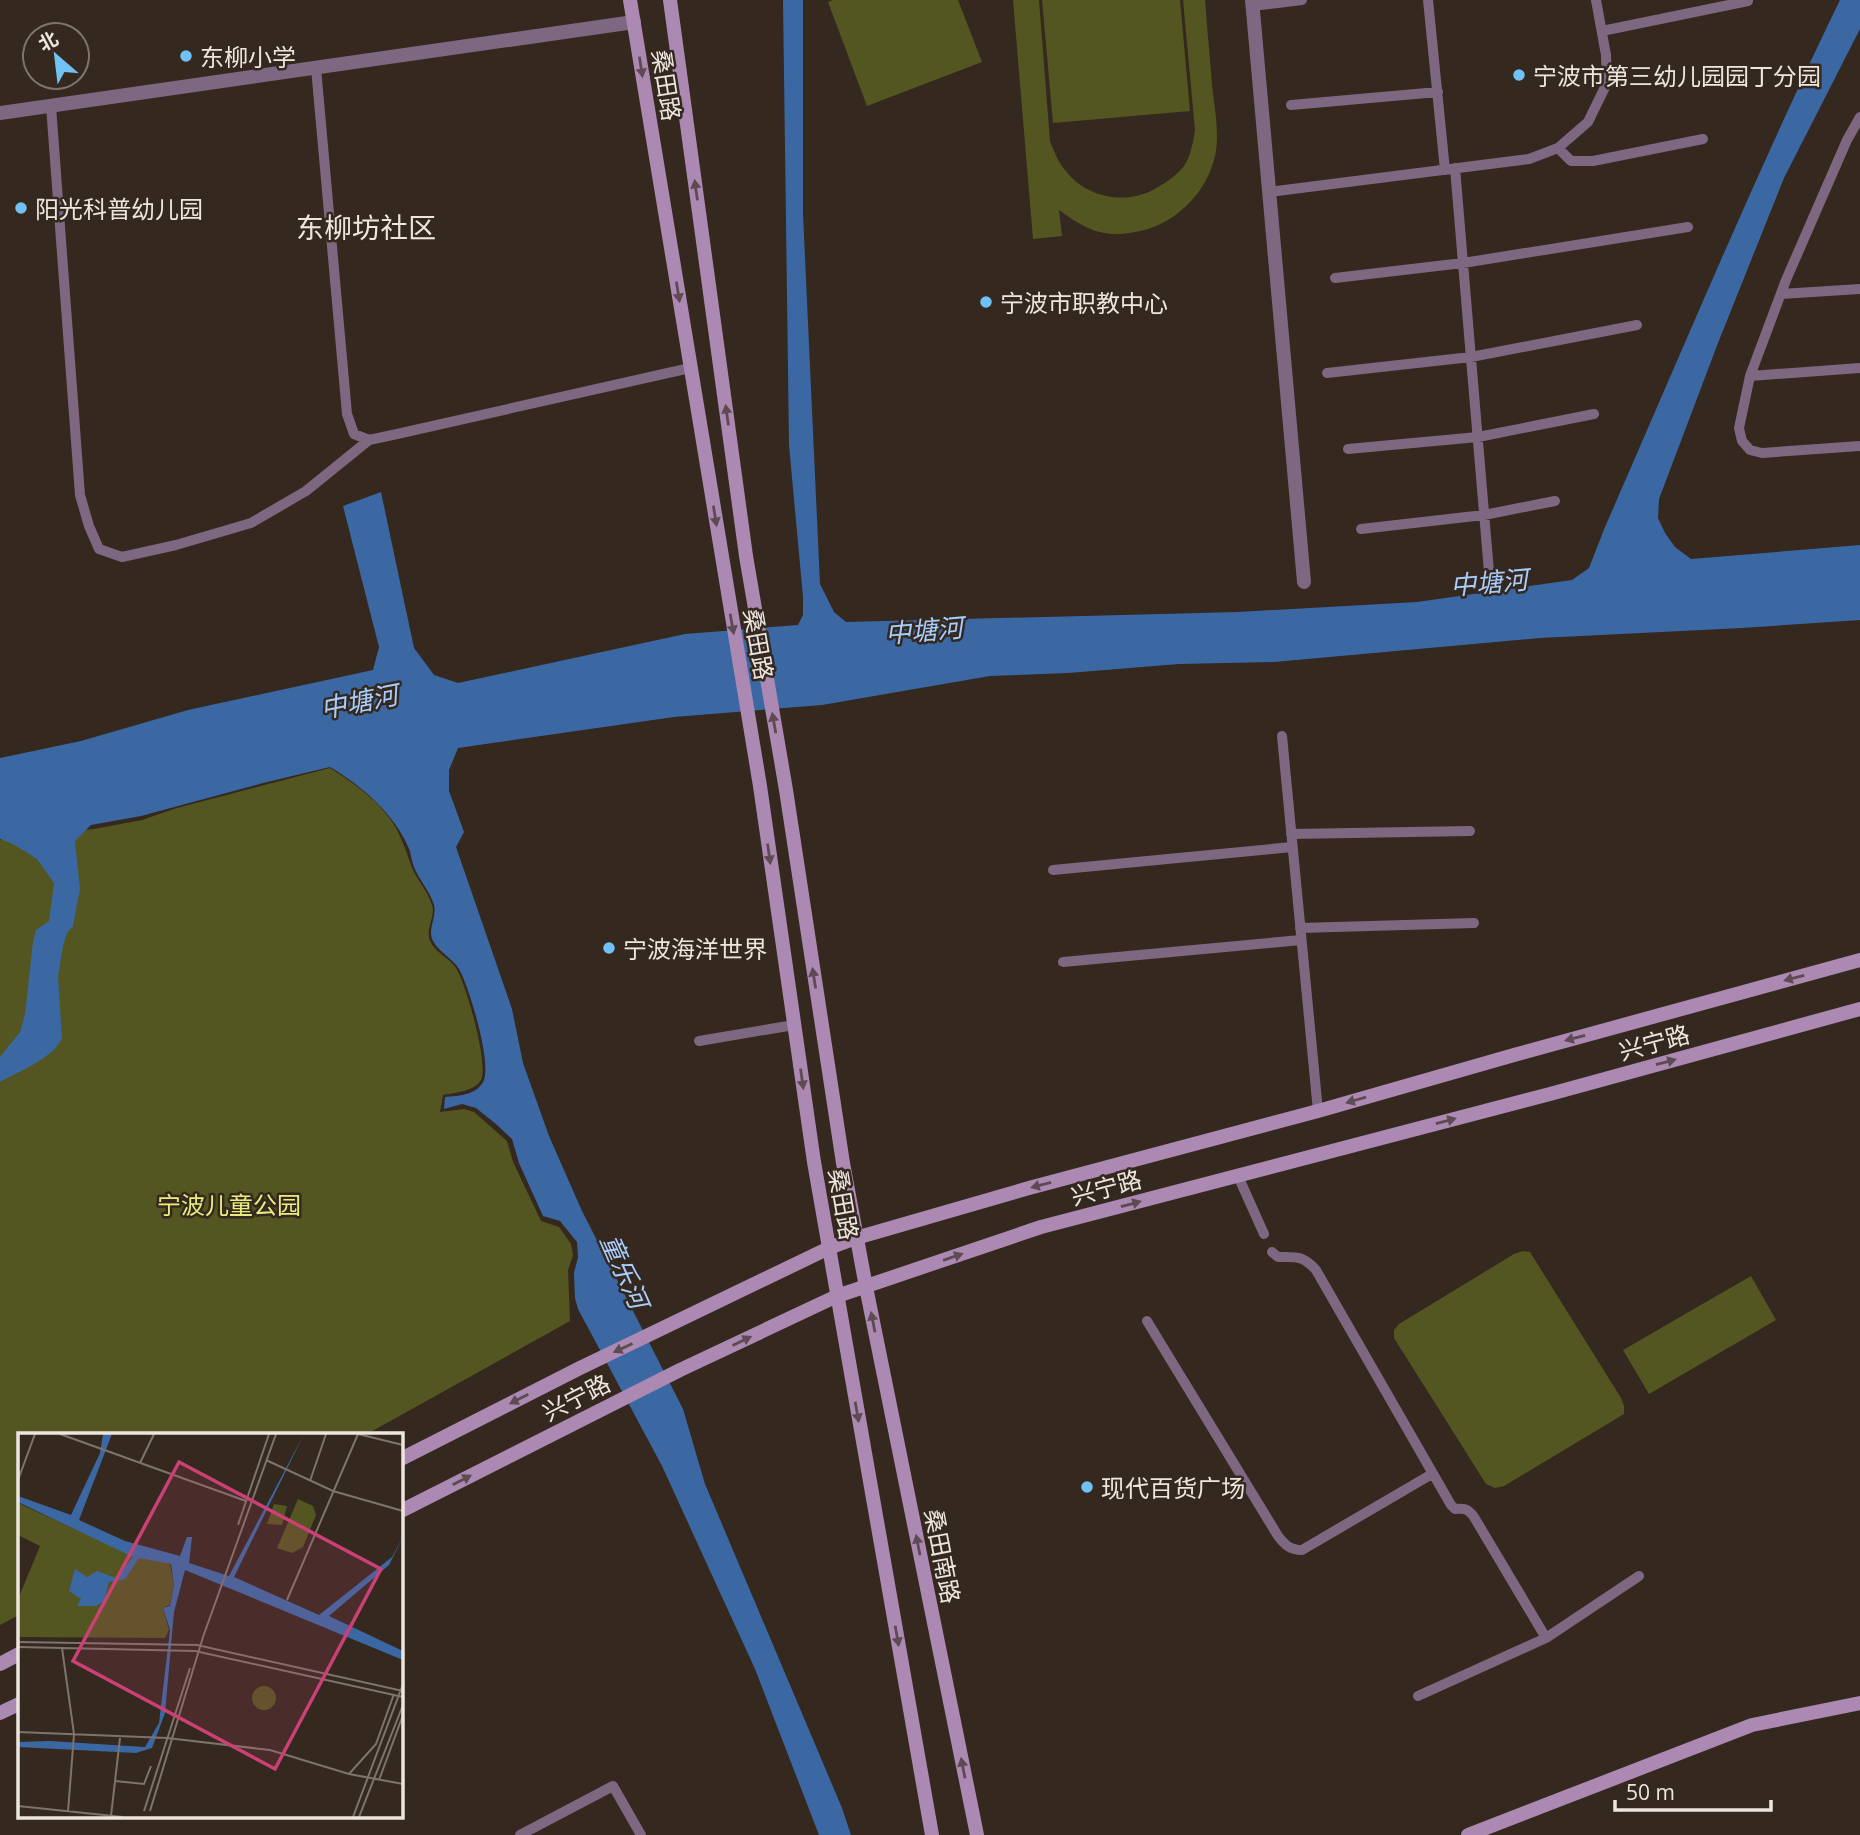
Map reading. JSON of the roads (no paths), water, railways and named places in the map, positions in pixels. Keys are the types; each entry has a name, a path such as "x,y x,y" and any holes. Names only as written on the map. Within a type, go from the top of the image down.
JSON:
{"main road":[{"name":"桑田路","path":"630,0 760,786 814,1162 837,1296"},
{"name":"桑田路","path":"670,0 746,556 786,790 843,1163 866,1287"},
{"name":"兴宁路","path":"402,1458 580,1368 829,1248 856,1238 1860,960"},
{"name":"兴宁路","path":"402,1510 680,1370 837,1296 1041,1227 1550,1094 1860,1009"},
{"name":"桑田南路","path":"866,1287 976,1835"},
{"path":"837,1296 932,1835"},
{"path":"0,1664 18,1655"},
{"path":"1468,1835 1752,1725 1860,1703"},
{"path":"0,1713 18,1704"}],"street":[{"path":"1252,3 1304,582"},
{"path":"0,113 634,22"}],"lane":[{"path":"1252,3 1302,0"},
{"path":"1429,0 1437,92 1463,263 1489,572"},
{"path":"1269,192 1529,159 1558,148 1588,122 1607,83 1606,55 1597,0"},
{"path":"1602,31 1748,1"},
{"path":"316,68 347,414 354,434 369,440"},
{"path":"1291,105 1437,92"},
{"path":"51,106 80,495 99,549 122,557 176,545 251,523 306,491 369,440 690,368"},
{"path":"1860,117 1847,140 1781,294 1750,376 1739,428 1742,441 1750,450 1762,453 1860,446"},
{"path":"1558,148 1571,161 1593,160 1703,139"},
{"path":"1335,278 1463,263 1688,227"},
{"path":"1781,294 1860,289"},
{"path":"1327,373 1471,357 1637,325"},
{"path":"1750,376 1860,368"},
{"path":"1348,449 1478,437 1594,414"},
{"path":"1361,529 1484,515 1555,500"},
{"path":"1282,736 1318,1111"},
{"path":"1291,834 1470,831"},
{"path":"1053,870 1292,847"},
{"path":"1300,928 1474,923"},
{"path":"1063,962 1301,940"},
{"path":"699,1041 794,1025"},
{"path":"1238,1176 1264,1234"},
{"path":"1272,1252 1278,1257 1301,1257 1316,1270 1451,1505 1455,1509 1469,1510 1546,1638"},
{"path":"1147,1321 1278,1536 1284,1545 1293,1550 1302,1550 1433,1474"},
{"path":"1418,1696 1546,1638 1639,1576"},
{"path":"520,1835 613,1786 641,1835"}],"water":[{"name":"中塘河","path":"783,0 803,0 803,214 820,584 834,612 846,622 1238,612 1417,602 1572,580 1589,568 1749,196 1840,0 1860,0 1860,29 1784,178 1659,499 1658,518 1675,547 1691,559 1860,545 1860,620 1540,638 1274,662 1179,664 990,676 822,705 674,717 458,748 449,770 449,791 464,832 456,847 512,1009 523,1063 549,1136 582,1211 683,1409 705,1484 851,1835 819,1835 755,1669 662,1466 578,1309 574,1273 578,1257 577,1242 560,1221 543,1216 519,1163 512,1139 476,1108 462,1104 444,1109 445,1097 471,1092 483,1082 485,1060 478,1026 459,969 431,937 434,905 416,872 404,838 387,813 366,793 330,767 141,816 91,825 75,841 80,889 73,926 67,933 63,946 58,976 62,1038 44,1058 0,1082 0,1057 20,1032 25,1014 33,942 36,930 49,921 54,883 37,859 0,839 0,758 81,741 188,710 373,670 379,647 343,506 381,492 414,648 434,675 458,683 685,634 798,625 803,615 803,597 789,445"}],"place":[{"name":"东柳小学","path":"186,56"},
{"name":"宁波市第三幼儿园园丁分园","path":"1519,75"},
{"name":"阳光科普幼儿园","path":"21,208"},
{"name":"宁波市职教中心","path":"986,302"},
{"name":"宁波海洋世界","path":"609,948"},
{"name":"现代百货广场","path":"1087,1487"}],"district":[{"name":"东柳坊社区","path":"366,227"}],"park label":[{"name":"宁波儿童公园","path":"229,1204"}],"water label":[{"name":"童乐河","path":"625,1271"}]}
